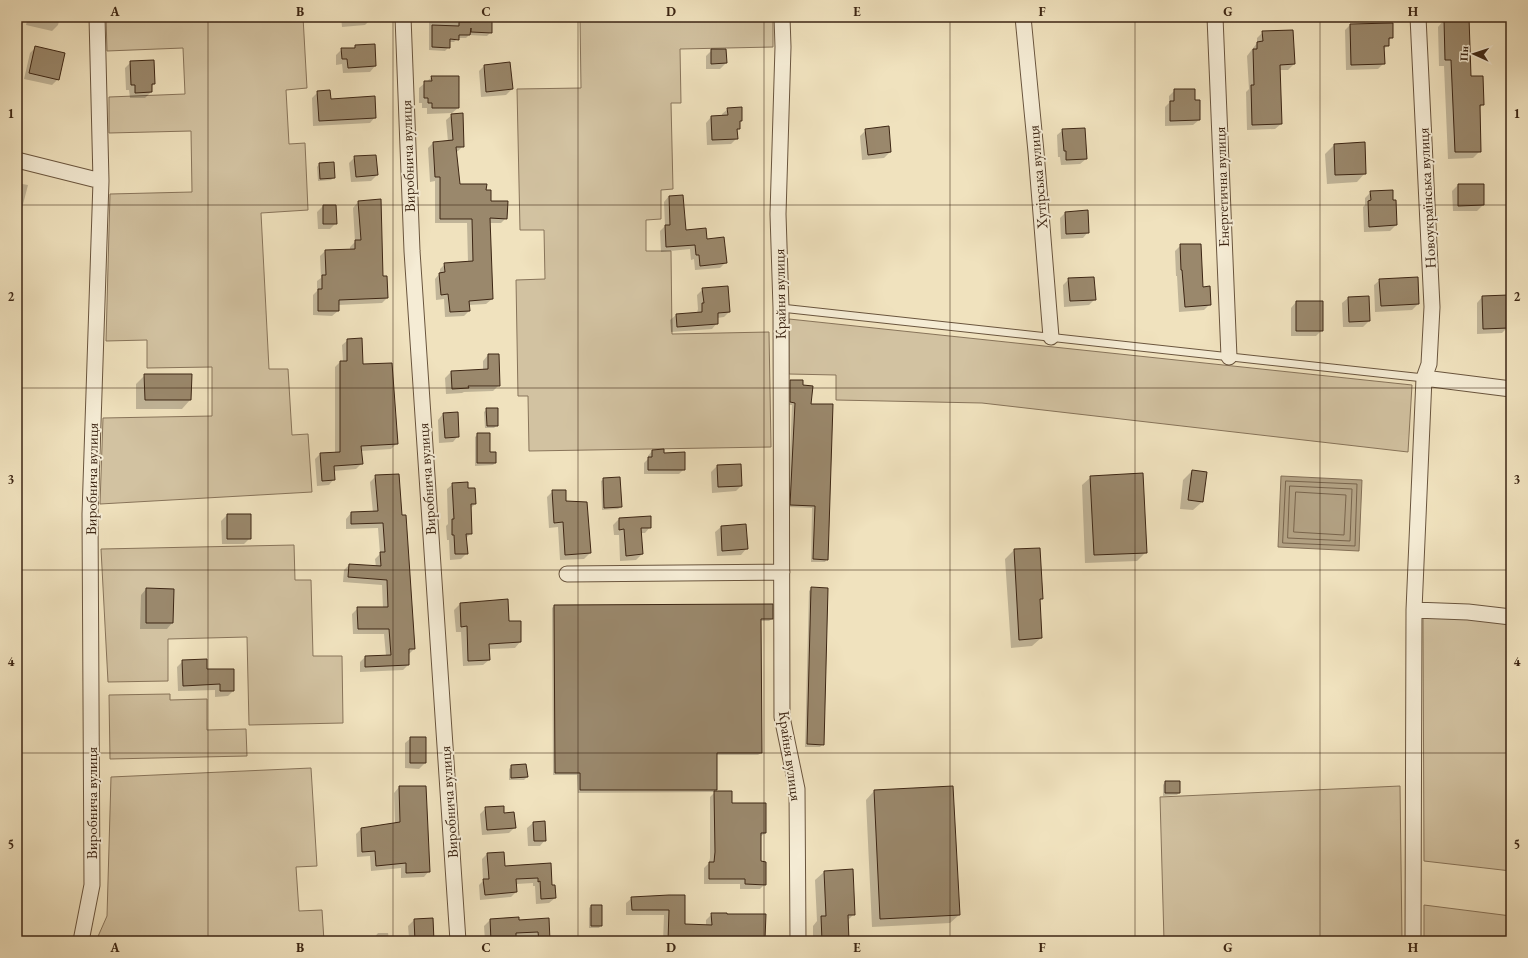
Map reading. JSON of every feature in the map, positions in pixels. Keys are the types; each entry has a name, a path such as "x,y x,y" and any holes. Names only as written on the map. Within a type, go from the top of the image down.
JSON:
{"street":[{"name":"Виробнича вулиця","path":"81,941 92,885 90,514 101,181 97,17"},
{"name":"Виробнича вулиця","path":"403,17 412,251 458,941"},
{"name":"Крайня вулиця","path":"782,17 783,46 778,214 781,308 782,717 797,789 798,941"},
{"name":"Хутірська вулиця","path":"1022,17 1036,152 1051,337"},
{"name":"Енергетична вулиця","path":"1215,17 1229,357"},
{"name":"Новоукраїнська вулиця","path":"1413,941 1414,610 1424,378 1429,364 1432,308 1418,17"},
{"path":"17,160 101,181"},
{"path":"1424,378 1511,389"},
{"path":"567,574 782,572"},
{"path":"1414,610 1468,612 1511,616"}],"lane":[{"path":"781,308 1424,378"}],"shaded area":[{"path":"106,17 303,17 307,88 286,90 289,144 305,143 308,210 261,213 269,369 288,369 292,435 308,434 312,492 100,504 103,418 212,416 212,367 147,368 147,340 106,341 110,194 192,192 191,131 109,133 109,97 185,94 183,48 107,51"},
{"path":"580,17 773,17 773,47 680,49 681,103 671,103 673,189 661,190 661,219 646,220 646,251 671,251 672,334 769,332 771,447 529,451 528,396 518,396 516,280 545,279 544,230 520,230 517,89 581,88"},
{"path":"789,319 1412,385 1408,452 982,403 836,400 836,375 789,374"},
{"path":"294,545 295,580 311,580 313,656 342,656 343,723 249,725 247,637 168,639 168,681 108,682 101,549"},
{"path":"1423,616 1511,622 1511,871 1424,861"},
{"path":"170,694 170,700 207,699 207,730 246,729 247,756 110,759 109,695"},
{"path":"311,768 317,866 296,867 299,911 322,910 324,941 96,941 107,916 111,777"},
{"path":"1400,786 1402,941 1164,941 1160,797"},
{"path":"1424,905 1511,916 1511,941 1424,941"}],"water":[{"path":"1281,476 1362,480 1359,551 1278,547"}],"building":[{"path":"470,17 492,17 492,33 471,32 471,28 470,35 459,35 459,40 450,39 450,48 432,47 432,25 459,26 459,22 471,22"},
{"path":"1469,18 1471,76 1483,76 1484,105 1480,105 1481,152 1455,152 1451,60 1445,60 1444,19"},
{"path":"1393,23 1393,38 1389,38 1389,46 1384,46 1385,64 1351,65 1350,24"},
{"path":"1293,30 1295,64 1280,65 1282,124 1252,125 1251,85 1254,85 1253,49 1257,49 1257,42 1263,41 1262,31"},
{"path":"375,44 376,66 348,68 347,59 342,59 341,48 355,48 355,45"},
{"path":"35,46 65,53 59,80 29,73"},
{"path":"711,49 726,49 727,63 711,64"},
{"path":"154,60 155,84 152,84 152,92 135,93 135,85 131,85 130,61"},
{"path":"510,62 513,89 486,92 484,65"},
{"path":"431,76 459,76 459,108 432,108 432,103 428,103 428,98 424,98 424,81 432,81"},
{"path":"1174,89 1195,89 1195,100 1200,100 1200,120 1170,121 1170,101 1174,101"},
{"path":"330,90 331,99 375,96 376,118 319,121 317,91"},
{"path":"742,107 742,121 740,121 740,129 737,129 738,139 712,140 711,116 728,115 727,108"},
{"path":"463,113 464,147 456,147 460,184 487,184 486,190 491,190 491,201 508,201 507,219 490,218 493,299 469,301 470,311 450,312 448,294 441,295 439,273 445,272 444,263 473,261 472,219 440,219 440,177 435,177 433,142 453,140 451,114"},
{"path":"889,126 891,152 868,155 865,129"},
{"path":"1085,128 1087,159 1066,160 1062,129"},
{"path":"1365,142 1366,174 1335,175 1334,144"},
{"path":"376,155 378,175 356,177 354,156"},
{"path":"334,162 335,178 320,179 319,163"},
{"path":"1458,184 1484,184 1484,205 1458,206"},
{"path":"1393,190 1393,200 1396,200 1397,225 1369,227 1368,201 1371,200 1370,191"},
{"path":"683,195 686,230 706,228 707,239 724,237 727,263 700,266 699,255 696,255 695,245 666,247 665,225 670,225 669,196"},
{"path":"381,199 383,276 387,276 388,298 339,300 339,311 318,311 318,289 322,289 322,275 326,275 325,250 355,249 355,240 361,240 358,201"},
{"path":"323,205 336,205 337,224 323,224"},
{"path":"1088,210 1089,233 1066,234 1065,212"},
{"path":"1180,244 1201,244 1203,287 1210,286 1211,305 1185,307"},
{"path":"1094,277 1096,300 1070,301 1068,278"},
{"path":"1418,277 1419,304 1381,306 1379,279"},
{"path":"728,286 730,312 718,313 718,324 677,327 676,314 702,312 702,303 704,303 702,288"},
{"path":"1508,295 1508,328 1483,329 1482,296"},
{"path":"1369,296 1370,321 1349,322 1348,297"},
{"path":"1296,301 1323,301 1323,331 1296,331"},
{"path":"362,338 363,364 392,363 398,444 361,446 363,464 334,466 335,480 322,481 320,453 340,452 340,361 347,361 347,339"},
{"path":"488,354 499,354 500,386 468,386 469,388 452,389 451,371 488,369"},
{"path":"144,374 192,374 191,400 145,400"},
{"path":"790,380 803,380 803,385 813,386 811,404 833,404 828,560 813,559 815,506 790,505 795,403 790,402"},
{"path":"486,408 498,408 498,426 487,426"},
{"path":"458,412 459,437 445,438 443,413"},
{"path":"477,433 490,433 490,452 496,452 496,463 477,463"},
{"path":"664,449 664,453 685,452 685,470 648,470 648,457 652,457 652,450"},
{"path":"741,464 742,486 718,487 717,465"},
{"path":"1192,470 1207,472 1203,502 1188,500"},
{"path":"1143,473 1147,553 1094,555 1090,476"},
{"path":"399,474 402,515 406,515 415,649 409,649 409,665 365,667 365,656 391,655 389,629 358,629 357,607 388,607 387,580 348,577 349,564 381,566 380,552 385,552 383,523 351,524 351,512 378,511 375,475"},
{"path":"620,477 622,507 604,508 603,478"},
{"path":"468,482 468,488 475,488 476,504 471,504 472,534 466,534 468,554 455,554 454,535 452,535 452,519 454,519 452,483"},
{"path":"552,490 566,490 566,501 587,502 591,553 565,555 563,522 554,523"},
{"path":"227,514 251,514 251,539 227,539"},
{"path":"651,516 651,528 641,528 643,554 626,556 624,529 619,530 619,518"},
{"path":"746,524 748,549 722,551 721,526"},
{"path":"1040,548 1043,599 1040,599 1042,638 1019,640 1014,549"},
{"path":"811,587 828,588 824,745 807,744"},
{"path":"146,588 174,589 173,623 146,623"},
{"path":"508,599 509,621 521,621 521,642 489,644 490,660 468,661 467,626 461,627 460,603"},
{"path":"773,604 773,619 761,619 762,753 717,753 717,790 580,790 580,773 555,773 554,605"},
{"path":"207,659 207,669 234,669 234,691 220,691 220,684 183,686 182,660"},
{"path":"410,737 426,737 426,763 410,763"},
{"path":"526,764 528,777 511,778 511,765"},
{"path":"1165,781 1180,781 1180,793 1165,793"},
{"path":"399,786 426,786 430,872 406,873 406,863 376,866 375,851 362,852 361,828 400,822"},
{"path":"953,786 960,915 880,919 874,790"},
{"path":"714,791 732,791 732,803 766,803 766,833 761,833 761,861 766,862 766,885 745,884 745,879 709,879 709,862 714,862 715,852"},
{"path":"504,806 504,813 514,812 516,828 487,830 485,807"},
{"path":"545,821 546,841 534,841 533,822"},
{"path":"504,852 505,866 551,863 552,885 555,885 556,898 541,899 540,881 538,882 538,878 516,879 517,892 485,895 483,879 489,879 487,853"},
{"path":"853,869 855,915 848,915 849,941 822,941 821,916 826,916 824,871"},
{"path":"685,895 685,924 712,925 711,913 766,914 765,939 721,938 720,941 668,941 669,910 632,910 631,897"},
{"path":"591,905 602,905 602,926 591,926"},
{"path":"519,917 519,920 549,918 550,941 539,941 538,932 516,933 516,941 491,941 490,919"},
{"path":"433,918 434,941 415,941 414,919"}]}
